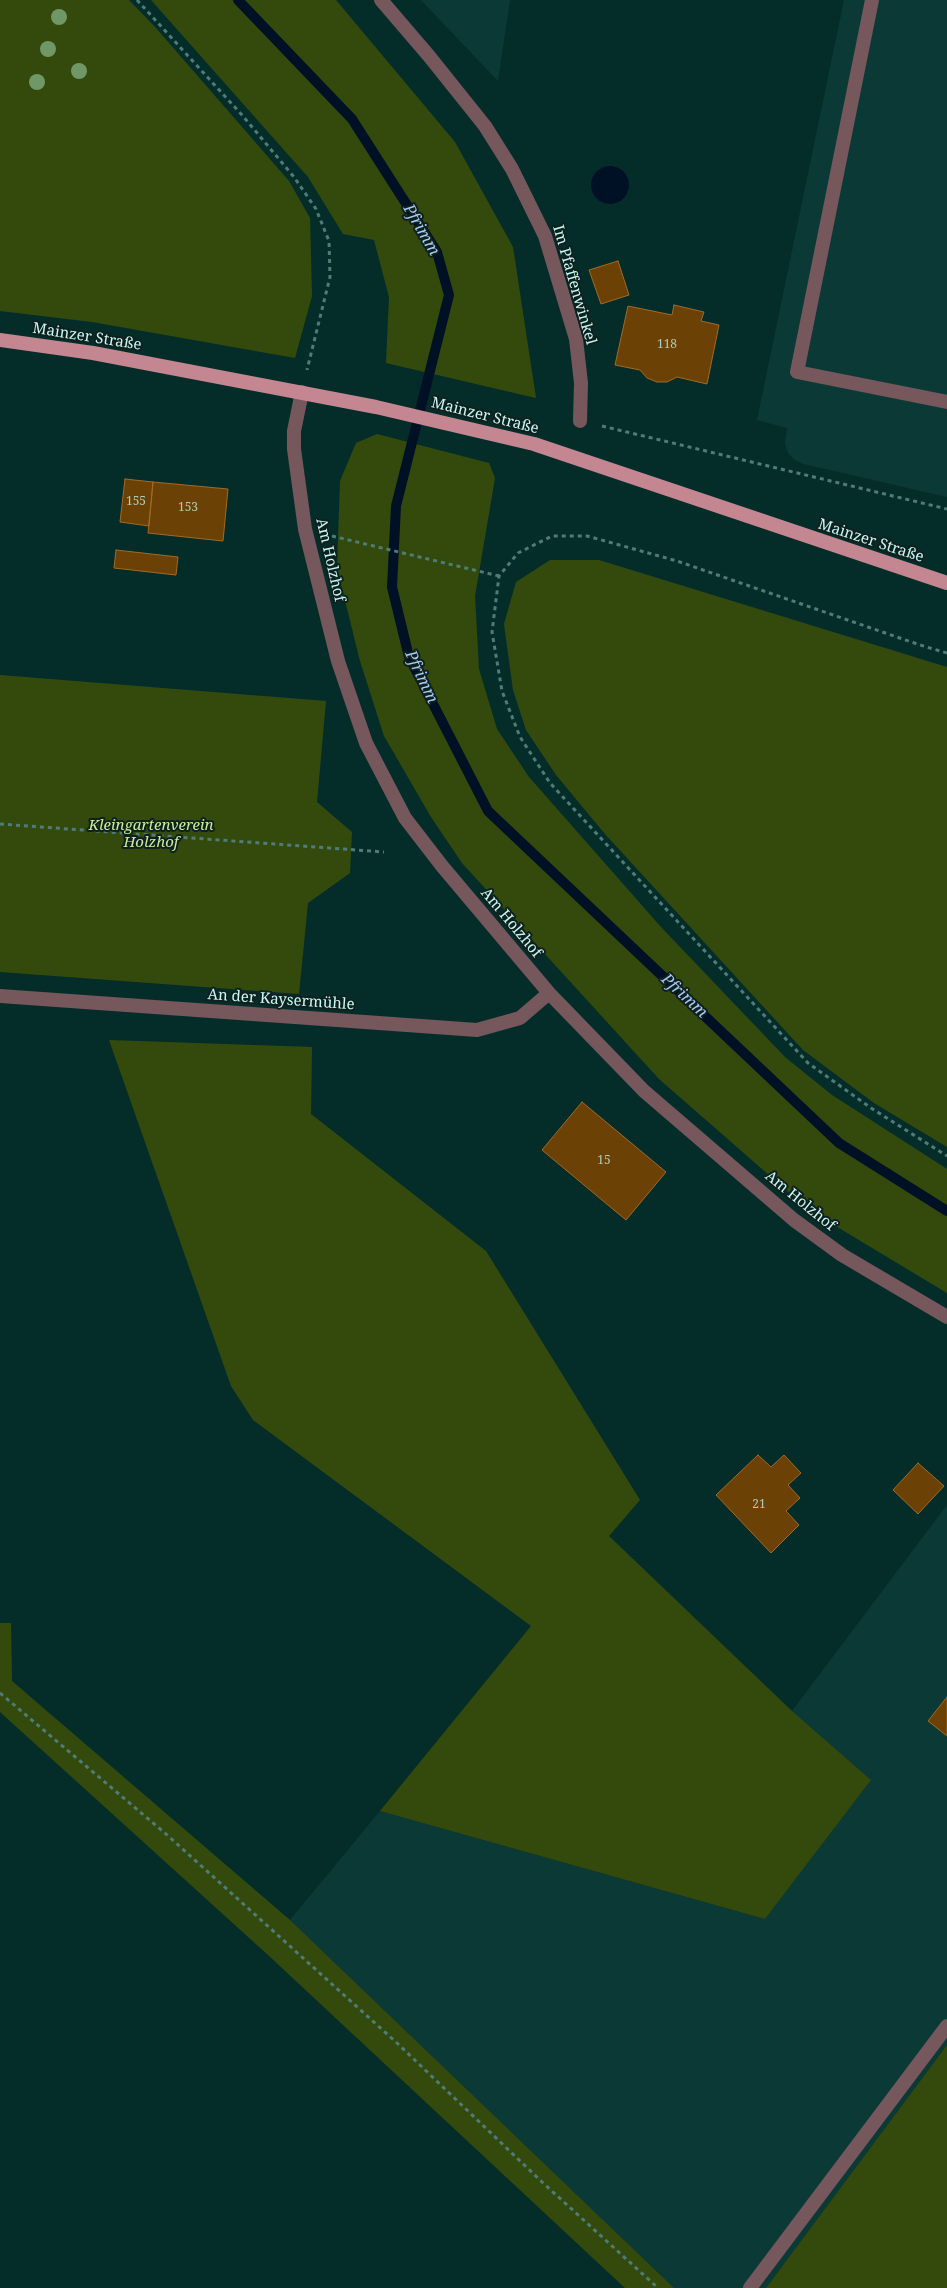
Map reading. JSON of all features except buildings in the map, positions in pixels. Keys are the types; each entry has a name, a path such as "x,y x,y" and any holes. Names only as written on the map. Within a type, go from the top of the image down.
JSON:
{"main road":[{"name":"Mainzer Straße","path":"0,340 93,353 302,392 376,407 534,444 947,583"}],"street":[{"name":"Im Pfaffenwinkel","path":"381,0 430,56 485,126 512,169 545,236 576,338 581,383 580,421"},
{"path":"872,0 797,372 947,402"},
{"name":"Am Holzhof","path":"302,392 294,431 294,449 306,529 338,661 366,743 405,818 442,866 549,993 644,1091 794,1220 842,1255 947,1317"},
{"name":"An der Kaysermühle","path":"0,996 477,1030 520,1018 549,993"},
{"path":"750,2288 947,2026"}],"path":[{"path":"137,0 242,115 294,177 316,208 329,241 330,277 324,309 314,336 302,392"},
{"path":"580,421 947,509"},
{"path":"947,653 677,561 587,536 552,536 518,553 499,576 492,632 502,691 520,737 550,783 808,1063 871,1108 947,1156"},
{"path":"336,537 499,576"},
{"path":"0,824 384,852"},
{"path":"0,1693 181,1847 397,2043 542,2182 658,2288"}],"shaded area":[{"path":"421,0 510,0 498,81"},
{"path":"844,0 947,0 947,497 804,464 795,460 788,453 785,443 787,428 757,420"},
{"path":"610,166 617,167 623,172 628,178 628,192 623,198 617,203 610,204 603,203 597,198 592,192 591,185 592,178 597,172 603,167"},
{"path":"947,1505 947,2045 766,2288 674,2288 290,1920 380,1811 765,1919 871,1780 792,1711"}],"green space":[{"path":"0,0 129,0 156,28 289,181 310,218 312,296 295,358 92,322 0,311"},
{"path":"151,0 336,0 455,142 513,247 536,398 386,363 389,297 374,240 343,234 308,177"},
{"path":"377,434 489,463 495,478 475,596 479,669 497,729 529,777 661,927 785,1057 832,1095 947,1169 947,1293 809,1210 659,1079 462,863 431,817 384,736 360,661 337,568 340,481 356,443"},
{"path":"550,560 599,560 947,667 947,1147 874,1103 803,1050 605,834 556,775 526,730 513,690 504,624 516,582"},
{"name":"Kleingartenverein Holzhof","path":"0,675 326,701 317,802 352,832 350,873 308,903 299,994 0,972"},
{"path":"109,1040 312,1047 311,1114 486,1251 640,1500 609,1536 792,1711 871,1780 765,1919 380,1811 531,1626 253,1420 231,1386"},
{"path":"0,1623 11,1623 12,1681 290,1920 674,2288 625,2288 268,1955 0,1712"},
{"path":"947,2045 947,2288 766,2288"}],"waterway":[{"name":"Pfrimm","path":"238,0 352,119 437,252 449,295 396,506 392,587 409,657 488,811 839,1143 947,1211"}]}
